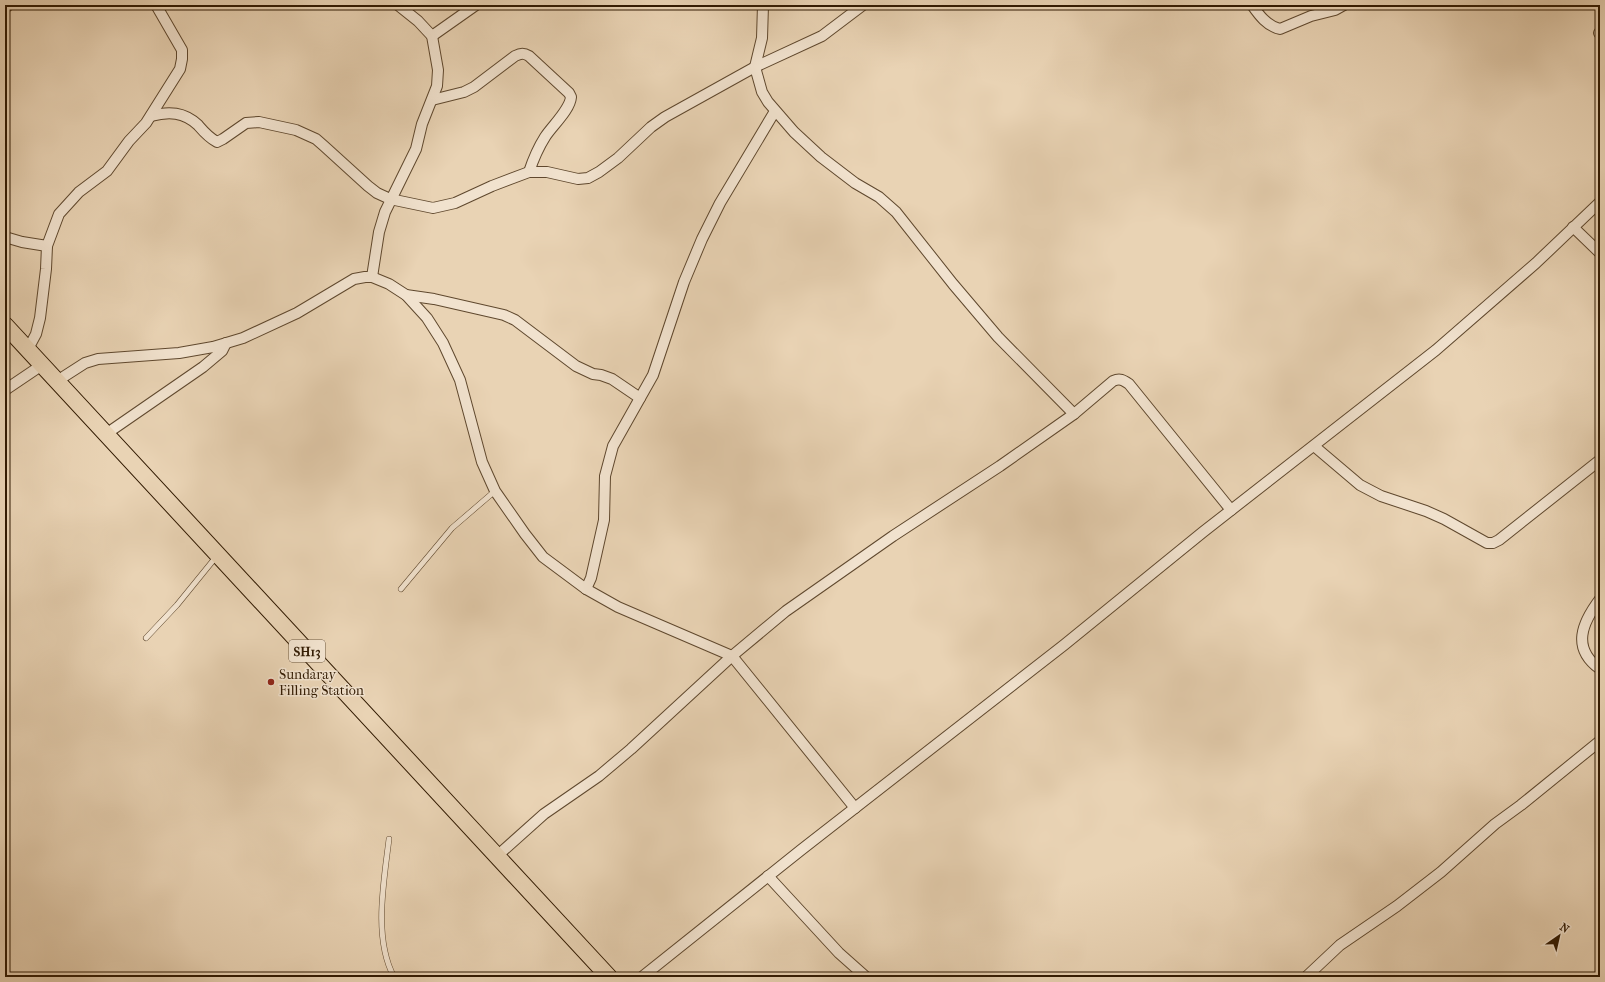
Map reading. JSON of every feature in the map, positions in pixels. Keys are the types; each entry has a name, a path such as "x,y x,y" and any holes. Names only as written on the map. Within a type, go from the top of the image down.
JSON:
{"main road":[{"name":"SH13","path":"5,325 609,977"}],"street":[{"path":"5,8 9,5"},
{"path":"28,350 36,334 40,318 45,284 47,246 60,214 79,192 108,171 129,141 151,116 180,69 182,50 156,5"},
{"path":"372,277 379,232 390,199 416,149 422,124 437,86 438,70 432,36 418,21 398,5"},
{"path":"432,36 476,5"},
{"path":"763,5 762,38 755,67 762,92 775,110 794,132 821,157 855,183 879,197 896,212 953,284 998,337 1074,414"},
{"path":"151,116 175,113 188,117 209,138 217,142 223,140 246,123 259,122 296,130 310,136 324,146 368,186 390,199 433,208 442,207 529,172 547,172 578,179 588,178 618,158 651,127 666,117 755,67 822,36 863,5"},
{"path":"1252,5 1268,24 1274,28 1280,28 1311,16 1335,10 1344,5"},
{"path":"432,100 464,92 474,87 520,54 529,56 569,93 571,97 571,102 545,137 529,172"},
{"path":"586,589 591,578 604,520 605,476 613,446 624,424 653,375 684,282 702,239 720,203 775,110"},
{"path":"642,977 768,876 1064,645 1231,510 1436,350 1536,263 1600,202"},
{"path":"1574,227 1600,253"},
{"path":"5,237 22,242 47,246"},
{"path":"57,381 85,363 98,359 179,352 214,347 243,338 297,313 354,279 372,277 389,284 406,295 427,318 443,343 460,380 482,462 495,491 543,557 586,589 618,607 732,656 855,808"},
{"path":"406,295 434,299 504,315 515,320 576,366 593,374 601,374 612,378 640,398"},
{"path":"106,434 203,367 222,352 226,343"},
{"path":"5,390 42,365"},
{"path":"497,856 544,814 599,776 631,750 732,656 786,611 893,536 1000,466 1074,414 1113,381 1119,379 1124,380 1231,510"},
{"path":"1314,446 1360,485 1381,496 1426,511 1444,519 1487,543 1493,543 1499,540 1600,460"},
{"path":"1600,599 1591,611 1582,629 1581,641 1586,654 1600,669"},
{"path":"1306,977 1340,945 1397,906 1435,877 1494,824 1521,805 1600,741"},
{"path":"768,876 839,953 866,977"}],"lane":[{"path":"401,589 452,528 495,491"},
{"path":"146,638 218,555"},
{"path":"389,839 383,896 383,927 385,951 389,968 394,977"}],"place":[{"name":"Sundaray Filling Station","path":"271,682"}]}
